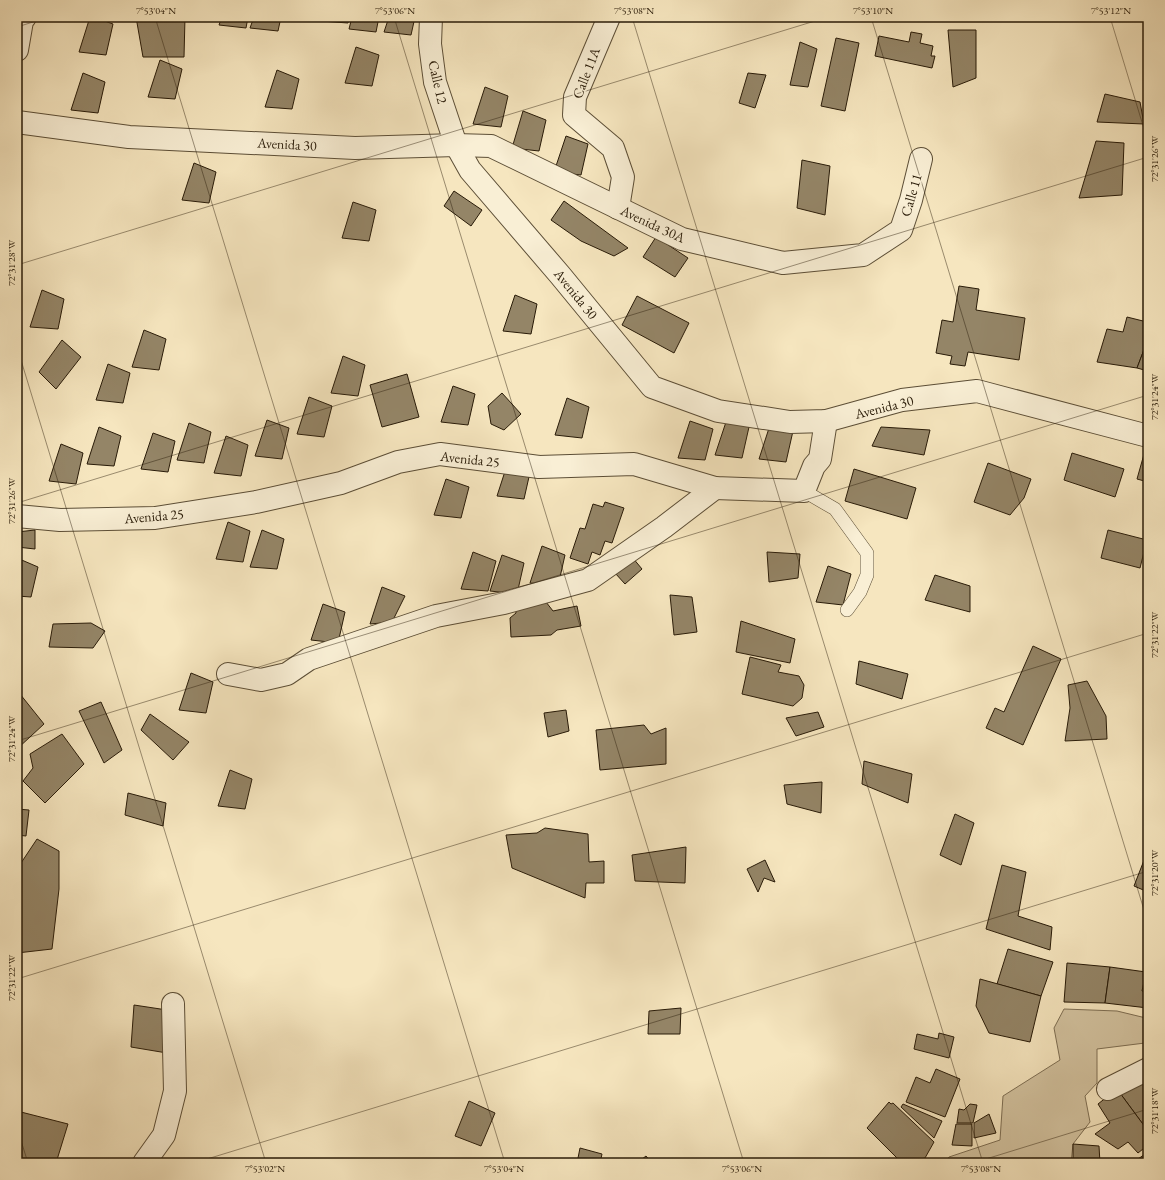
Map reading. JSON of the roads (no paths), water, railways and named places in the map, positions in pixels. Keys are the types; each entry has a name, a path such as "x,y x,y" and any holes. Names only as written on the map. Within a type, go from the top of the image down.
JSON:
{"street":[{"path":"17,50 22,22 25,17"},
{"name":"Calle 12","path":"431,17 430,44 435,82 456,145"},
{"name":"Calle 11A","path":"608,17 575,97 574,115 613,148 623,177 618,208"},
{"name":"Avenida 30","path":"17,122 129,137 355,148 456,145 470,170 560,275 652,388 718,412 790,422 826,422 902,400 977,391 1148,436"},
{"name":"Avenida 30A","path":"456,145 491,146 682,239 783,263 863,255 901,230"},
{"name":"Calle 11","path":"901,230 911,200 921,159"},
{"path":"804,491 814,466 820,459 826,422"},
{"name":"Avenida 25","path":"17,516 60,520 155,518 256,502 341,483 398,462 440,454 539,467 634,464 715,488 804,491"},
{"path":"228,674 261,680 287,674 309,659 436,616 504,603 588,580 664,527 715,488"},
{"path":"144,1163 164,1134 174,1092 173,1004"},
{"path":"1108,1089 1148,1069"}],"lane":[{"path":"804,491 834,509 867,553 867,575 860,592 847,610"}]}
